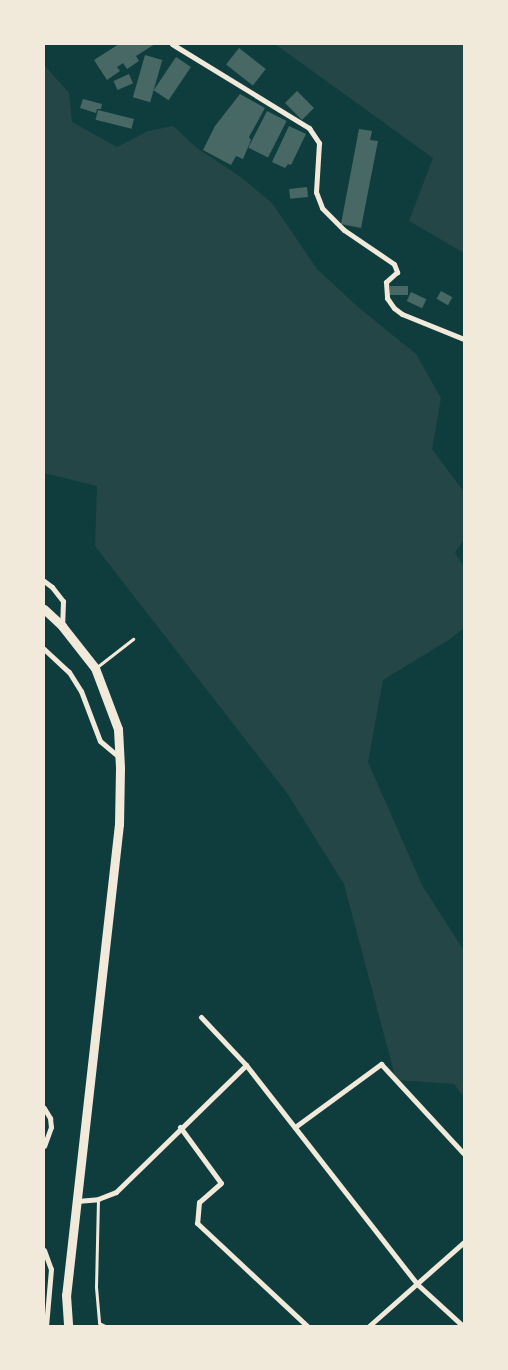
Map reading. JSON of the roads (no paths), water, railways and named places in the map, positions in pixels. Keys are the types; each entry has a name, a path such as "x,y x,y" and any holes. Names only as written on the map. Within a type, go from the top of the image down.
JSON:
{"highway":[{"path":"44,609 62,626 95,668 117,729 119,757 118,824 75,1201 66,1295 68,1326"}],"street":[{"path":"172,44 309,128 319,143 316,192 322,208 344,230 394,264 397,272 386,282 387,298 394,308 402,315 465,339"},
{"path":"44,581 63,601 62,626"},
{"path":"44,649 69,672 81,691 100,741 119,757"},
{"path":"201,1017 246,1065 417,1284 463,1326"},
{"path":"295,1127 381,1064 465,1154"},
{"path":"75,1201 98,1199 116,1192 246,1065"},
{"path":"44,1108 50,1118 51,1127 44,1146"},
{"path":"180,1127 220,1183 199,1202 197,1223 307,1326"},
{"path":"369,1326 465,1242"},
{"path":"44,1250 51,1269 46,1326"}],"lane":[{"path":"95,668 133,639"},
{"path":"98,1199 96,1287 99,1323 105,1326"}]}
